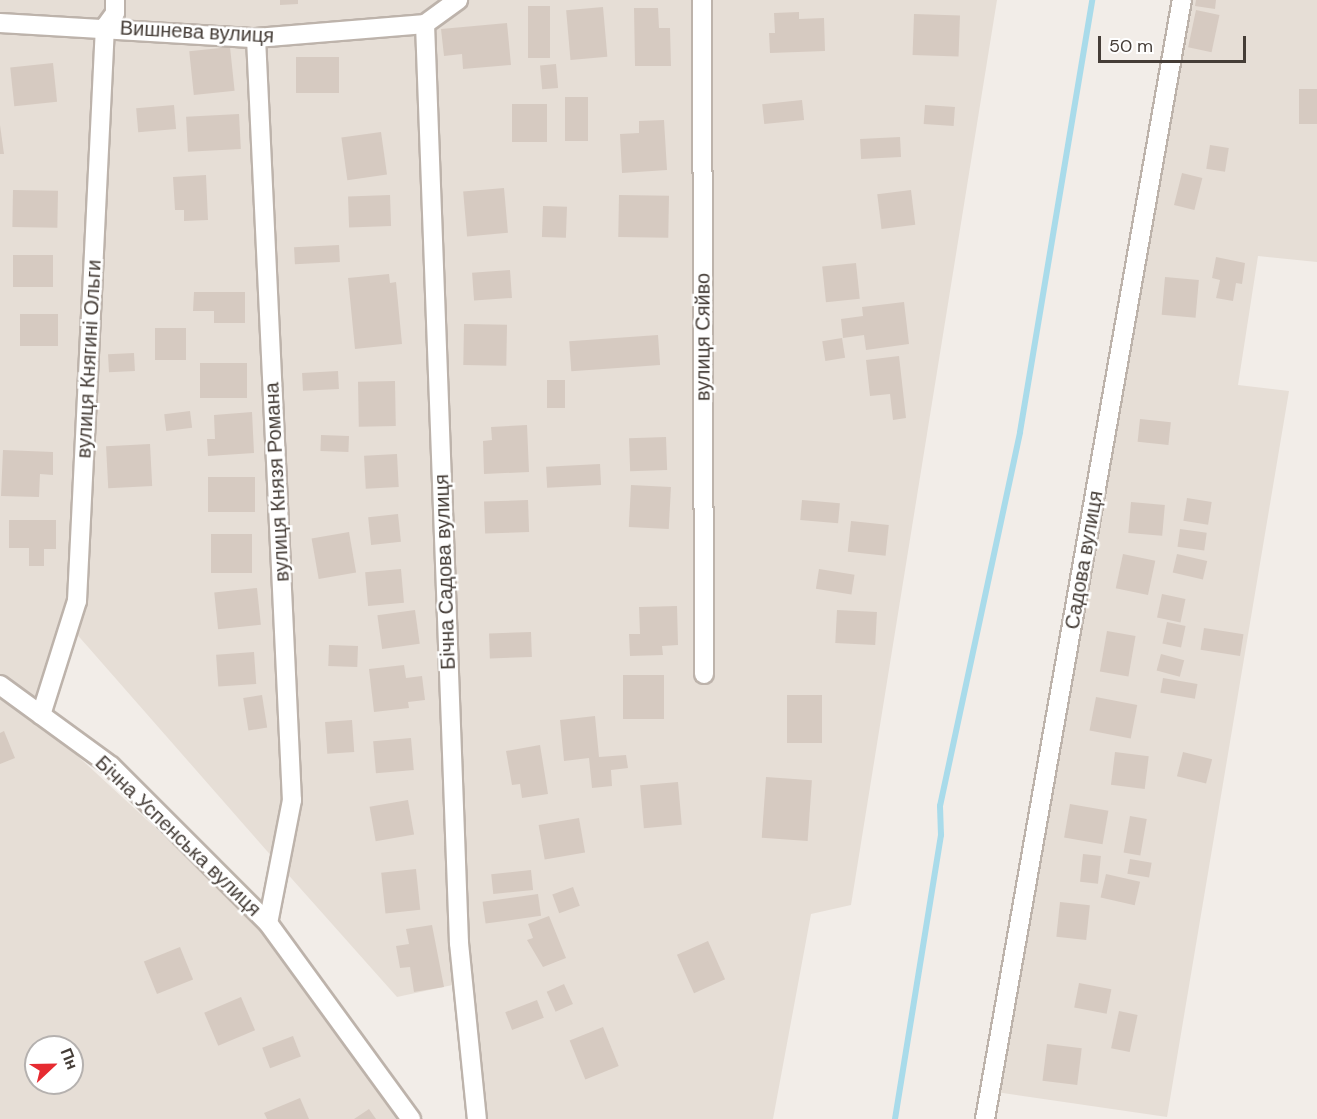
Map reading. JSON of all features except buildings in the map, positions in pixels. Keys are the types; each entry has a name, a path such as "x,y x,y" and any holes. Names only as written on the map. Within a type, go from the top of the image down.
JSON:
{"street":[{"name":"вулиця Княгині Ольги","path":"41,715 77,601 105,27 115,13 115,0"},
{"path":"425,24 458,0"},
{"name":"вулиця Сяйво","path":"702,0 704,674"},
{"name":"Садова вулиця","path":"985,1119 1182,0"},
{"name":"Вишнева вулиця","path":"0,23 105,27 256,38 425,24"},
{"name":"Бічна Садова вулиця","path":"425,24 459,943 477,1119"},
{"name":"вулиця Князя Романа","path":"256,38 292,800 268,923"},
{"name":"Бічна Успенська вулиця","path":"0,686 111,766 268,923"},
{"path":"268,923 411,1119"}],"shaded area":[{"path":"0,0 109,0 103,21 0,18"},
{"path":"121,0 441,0 418,18 259,31 115,22"},
{"path":"465,0 997,0 851,905 811,914 773,1119 483,1119 464,938 431,24"},
{"path":"1193,0 1317,0 1317,262 1258,256 1238,385 1289,391 1167,1117 996,1092 1174,84"},
{"path":"419,29 457,984 397,997 284,870 295,814 262,43"},
{"path":"0,30 100,33 71,593 38,705 0,678"},
{"path":"112,34 250,43 285,788 274,859 74,631"},
{"path":"0,693 44,725 249,914 404,1119 0,1119"}],"waterway":[{"path":"895,1119 941,835 940,806 1020,432 1092,0"}]}
